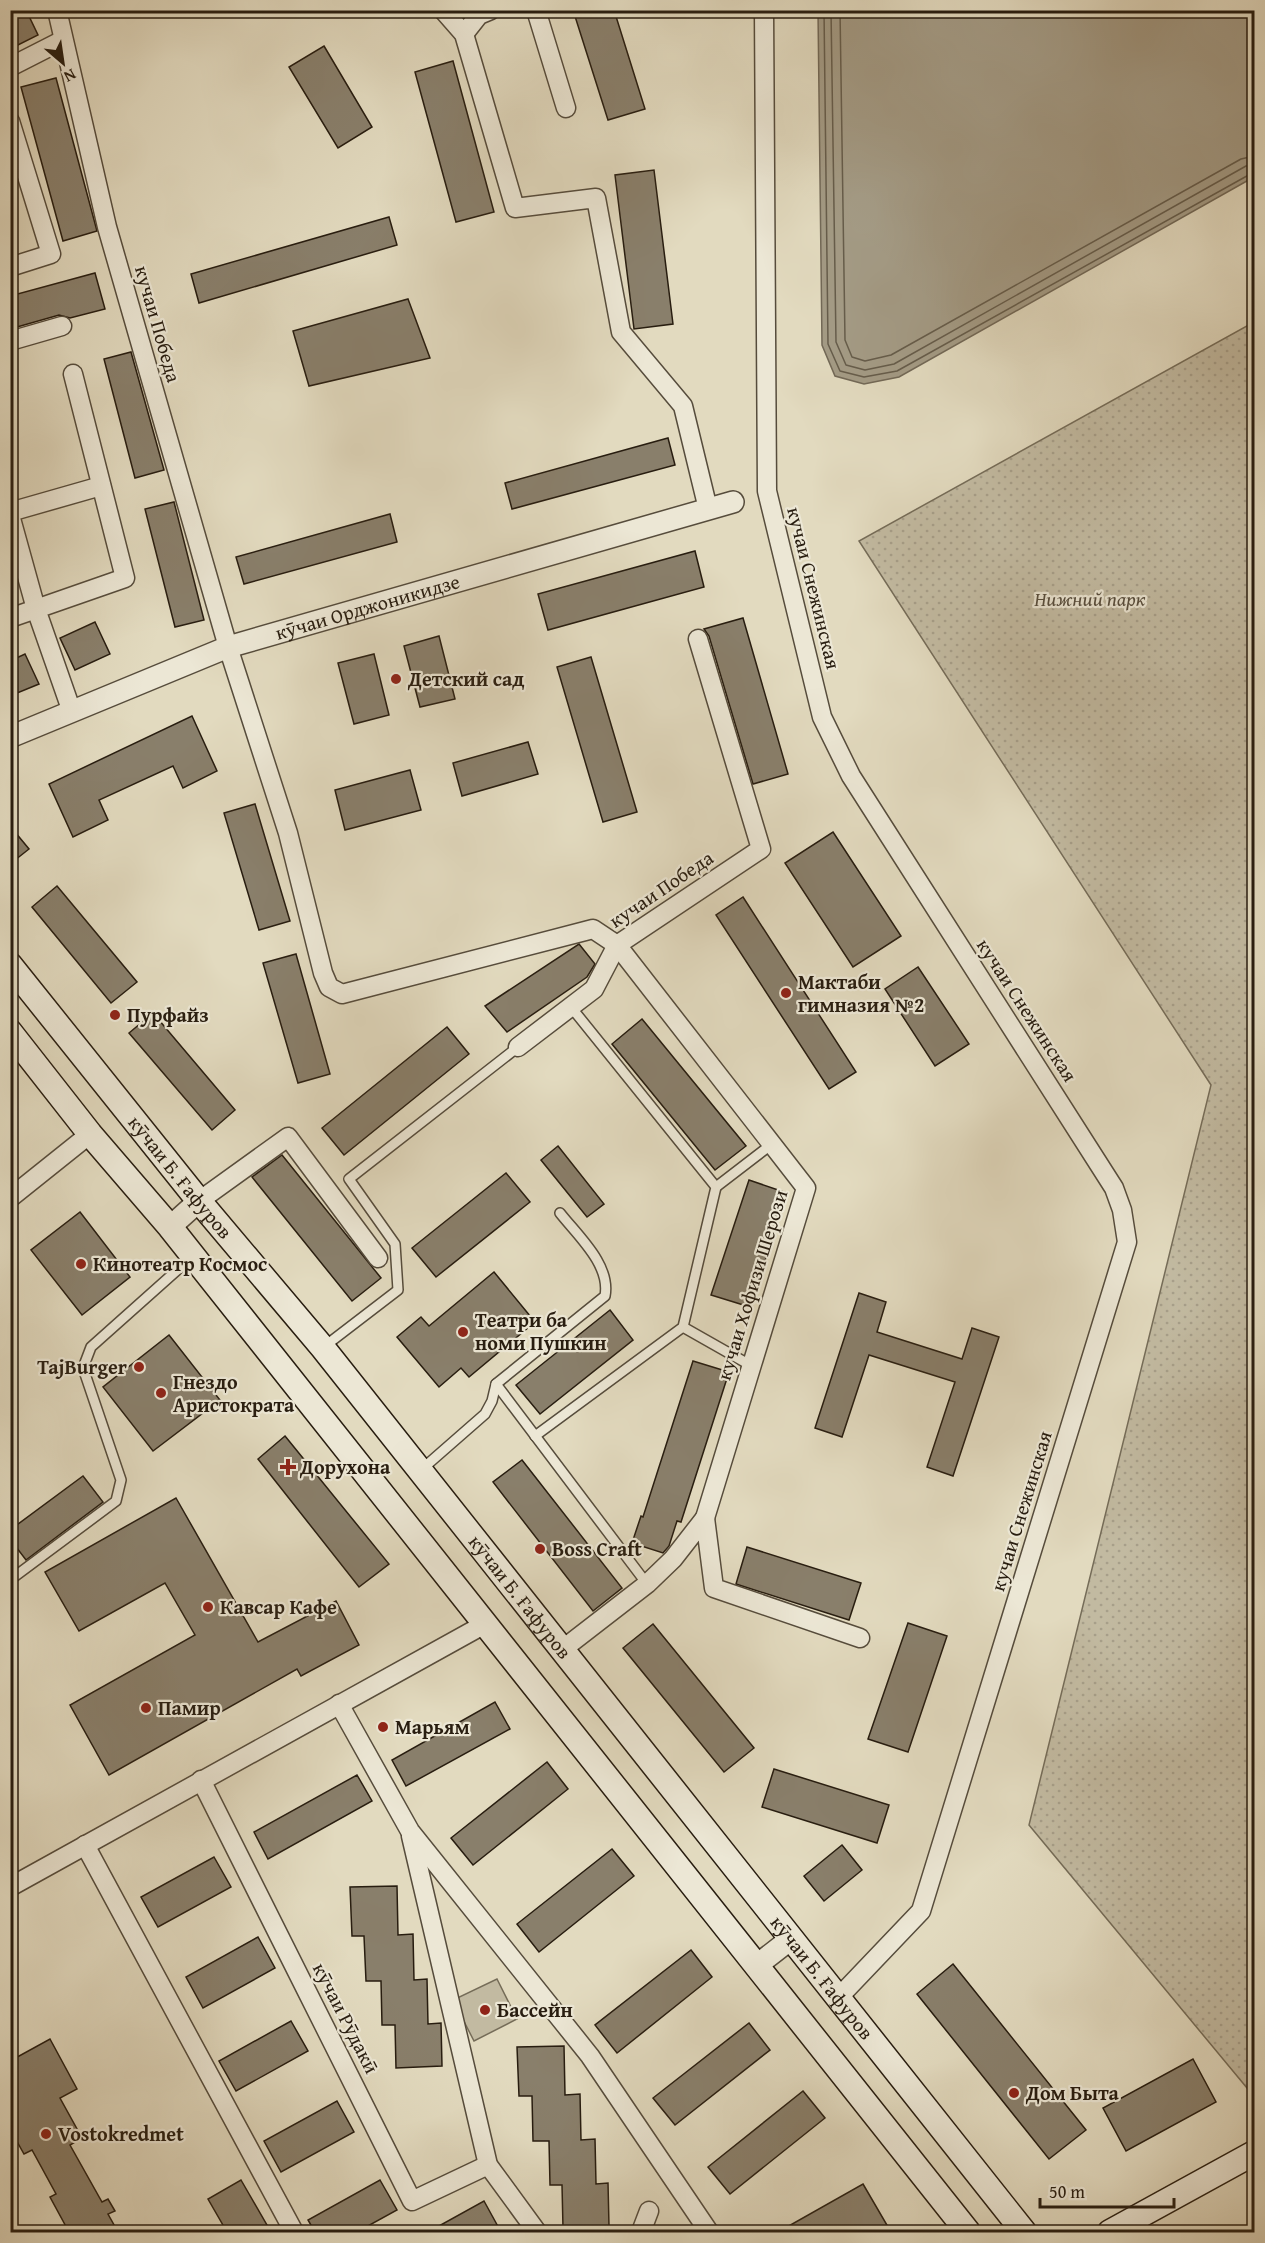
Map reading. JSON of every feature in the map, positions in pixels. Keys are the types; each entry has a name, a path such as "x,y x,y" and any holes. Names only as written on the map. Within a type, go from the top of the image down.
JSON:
{"main road":[{"name":"кӯчаи Б. Ғафуров","path":"10,965 199,1201 323,1348 421,1470 1024,2232"},
{"name":"кӯчаи Б. Ғафуров","path":"10,1032 90,1134 170,1227 968,2232"},
{"path":"1110,2232 1254,2153"}],"street":[{"name":"кучаи Победа","path":"57,10 107,227 228,647 288,833 323,973 329,987 342,994 593,929 617,945"},
{"path":"443,10 464,34 514,208 596,198 621,332 683,406 708,509"},
{"path":"464,34 479,15 491,10"},
{"path":"536,10 566,108"},
{"name":"кучаи Снежинская","path":"764,10 767,491 822,717 851,776 1114,1188 1122,1210 1127,1242 921,1911 839,1997"},
{"path":"10,67 63,40"},
{"path":"10,121 51,254 10,267"},
{"path":"10,340 62,326"},
{"path":"10,618 125,579 73,374"},
{"path":"72,712 36,609 10,514 101,486"},
{"name":"кӯчаи Орджоникидзе","path":"10,737 228,647 733,502"},
{"name":"кучаи Победа","path":"518,1047 594,989 617,945 761,849 698,639"},
{"name":"кучаи Хофизи Шерози","path":"617,945 806,1188 705,1518"},
{"path":"10,1198 90,1134"},
{"path":"170,1227 199,1201 288,1137 378,1258"},
{"path":"563,1649 647,1584 673,1559 705,1518"},
{"path":"705,1518 714,1588 860,1638"},
{"path":"10,1887 485,1624"},
{"path":"339,1704 410,1831 590,2056 709,2232"},
{"name":"кӯчаи Рӯдакӣ","path":"201,1780 412,2201 488,2165"},
{"path":"410,1831 488,2165 537,2232"},
{"path":"85,1845 294,2232"},
{"path":"756,1966 792,1938"},
{"path":"641,2232 649,2211"}],"lane":[{"path":"571,1007 716,1187"},
{"path":"323,1348 398,1290 395,1244 349,1179 518,1047"},
{"path":"534,1436 683,1327 716,1187 772,1144"},
{"path":"421,1470 485,1414 492,1401 496,1384 605,1296 607,1285 599,1263 560,1213"},
{"path":"10,1580 116,1501 121,1480 83,1368 91,1347 193,1256"},
{"path":"683,1327 750,1365"},
{"path":"496,1384 647,1584"}],"green space":[{"name":"Нижний парк","path":"1254,322 1254,2084 1247,2088 1029,1825 1211,1085 859,541"},
{"name":"Бассейн","path":"497,1979 517,2019 474,2041 453,2000"}],"water":[{"path":"818,11 1254,11 1254,177 899,377 864,384 835,376 822,345"}],"building":[{"path":"10,10 26,10 38,35 10,49"},
{"path":"573,10 614,10 645,109 608,120"},
{"path":"324,46 372,127 338,148 289,67"},
{"path":"453,61 494,212 456,222 415,72"},
{"path":"56,78 97,231 63,241 21,87"},
{"path":"654,170 673,324 634,329 615,175"},
{"path":"389,217 397,245 199,303 191,274"},
{"path":"95,273 105,309 70,318 59,315 10,329 10,296"},
{"path":"408,299 430,358 309,386 293,331"},
{"path":"131,352 164,470 135,478 104,359"},
{"path":"668,438 675,465 512,509 505,483"},
{"path":"174,502 204,620 175,627 145,509"},
{"path":"390,514 397,542 244,584 236,557"},
{"path":"695,551 704,587 548,630 538,594"},
{"path":"743,618 788,774 753,784 709,636 704,629"},
{"path":"95,622 110,654 75,670 60,638"},
{"path":"439,636 455,699 420,707 404,646"},
{"path":"25,654 39,684 10,696 10,661"},
{"path":"374,654 389,715 354,724 338,663"},
{"path":"591,657 637,812 603,822 557,667"},
{"path":"192,716 217,771 183,788 173,766 99,800 108,820 73,837 49,784"},
{"path":"528,742 538,774 462,796 453,763"},
{"path":"410,770 421,810 345,830 335,790"},
{"path":"255,804 290,921 259,930 224,813"},
{"path":"10,826 29,849 10,864"},
{"path":"833,832 901,936 853,967 785,863"},
{"path":"57,886 137,982 111,1003 32,907"},
{"name":"Мактаби гимназия №2","path":"743,897 856,1072 829,1089 716,915"},
{"path":"579,944 595,964 587,977 507,1032 485,1006"},
{"path":"296,954 330,1074 298,1083 263,963"},
{"path":"918,967 969,1044 935,1066 885,989"},
{"path":"153,1013 235,1110 212,1130 129,1033"},
{"path":"642,1019 746,1146 715,1170 612,1044"},
{"path":"447,1027 469,1054 344,1155 322,1128"},
{"path":"558,1146 604,1204 587,1217 541,1160"},
{"path":"282,1155 381,1278 352,1301 252,1177"},
{"path":"506,1173 530,1202 436,1277 412,1248"},
{"path":"749,1180 787,1193 750,1307 711,1295"},
{"name":"Кинотеатр Космос","path":"80,1212 130,1277 82,1315 31,1250"},
{"name":"Театри ба номи Пушкин","path":"494,1272 535,1322 469,1377 461,1368 439,1387 397,1337 421,1317 429,1326"},
{"path":"859,1293 886,1302 877,1332 962,1359 972,1328 999,1337 953,1476 927,1467 955,1382 869,1355 842,1437 815,1428"},
{"path":"610,1310 633,1340 540,1414 516,1385"},
{"name":"Гнездо Аристократа","path":"169,1335 220,1400 153,1451 103,1387"},
{"path":"693,1361 729,1372 681,1522 677,1521 669,1546 663,1553 632,1543 641,1516 643,1517"},
{"path":"285,1436 389,1564 359,1587 258,1459"},
{"path":"522,1460 622,1588 593,1611 493,1482"},
{"path":"83,1476 103,1502 26,1560 10,1539 10,1530"},
{"path":"176,1498 258,1642 336,1601 359,1645 301,1676 297,1669 109,1775 70,1705 195,1635 165,1583 79,1631 45,1572"},
{"path":"747,1547 861,1583 849,1620 736,1584"},
{"path":"908,1623 947,1636 908,1752 868,1739"},
{"path":"653,1624 754,1748 724,1772 623,1648"},
{"path":"495,1702 510,1729 406,1786 392,1760"},
{"path":"547,1762 568,1789 473,1865 451,1838"},
{"path":"774,1769 889,1805 877,1843 762,1807"},
{"path":"357,1775 372,1801 268,1859 254,1832"},
{"path":"842,1845 862,1870 824,1901 804,1876"},
{"path":"612,1849 634,1876 539,1952 517,1924"},
{"path":"214,1857 231,1887 158,1927 141,1897"},
{"path":"397,1886 398,1935 413,1934 414,1980 427,1979 428,2024 441,2023 442,2066 396,2068 395,2025 382,2025 381,1981 366,1981 364,1936 352,1936 350,1887"},
{"path":"258,1937 275,1968 203,2008 186,1977"},
{"path":"691,1950 712,1977 617,2053 595,2025"},
{"path":"953,1964 1086,2130 1049,2159 917,1994"},
{"path":"291,2021 308,2051 236,2091 219,2061"},
{"path":"749,2023 770,2050 675,2125 653,2098"},
{"name":"Vostokredmet","path":"50,2039 77,2089 60,2098 82,2138 70,2145 102,2202 108,2199 115,2211 108,2214 118,2232 69,2232 50,2197 56,2194 32,2150 24,2154 10,2129 10,2061"},
{"path":"564,2046 565,2095 580,2094 581,2140 595,2139 596,2184 608,2183 609,2226 563,2228 562,2185 550,2185 549,2141 533,2141 532,2096 519,2096 517,2047"},
{"path":"1193,2059 1216,2102 1126,2151 1103,2108"},
{"path":"803,2091 825,2118 730,2194 708,2167"},
{"path":"337,2101 354,2132 281,2172 264,2141"},
{"path":"241,2180 271,2232 227,2232 208,2199"},
{"path":"380,2180 397,2210 357,2232 315,2232 308,2220"},
{"path":"863,2184 891,2232 778,2232"},
{"path":"484,2201 501,2232 428,2232"}],"place":[{"name":"Детский сад","path":"396,679"},
{"name":"Мактаби гимназия №2","path":"786,993"},
{"name":"Пурфайз","path":"115,1015"},
{"name":"Кинотеатр Космос","path":"81,1264"},
{"name":"Театри ба номи Пушкин","path":"463,1332"},
{"name":"TajBurger","path":"139,1367"},
{"name":"Гнездо Аристократа","path":"161,1393"},
{"name":"Дорухона","path":"288,1467"},
{"name":"Boss Craft","path":"540,1549"},
{"name":"Кавсар Кафе","path":"208,1607"},
{"name":"Памир","path":"146,1708"},
{"name":"Марьям","path":"383,1727"},
{"name":"Бассейн","path":"485,2010"},
{"name":"Дом Быта","path":"1014,2093"},
{"name":"Vostokredmet","path":"46,2134"}]}
